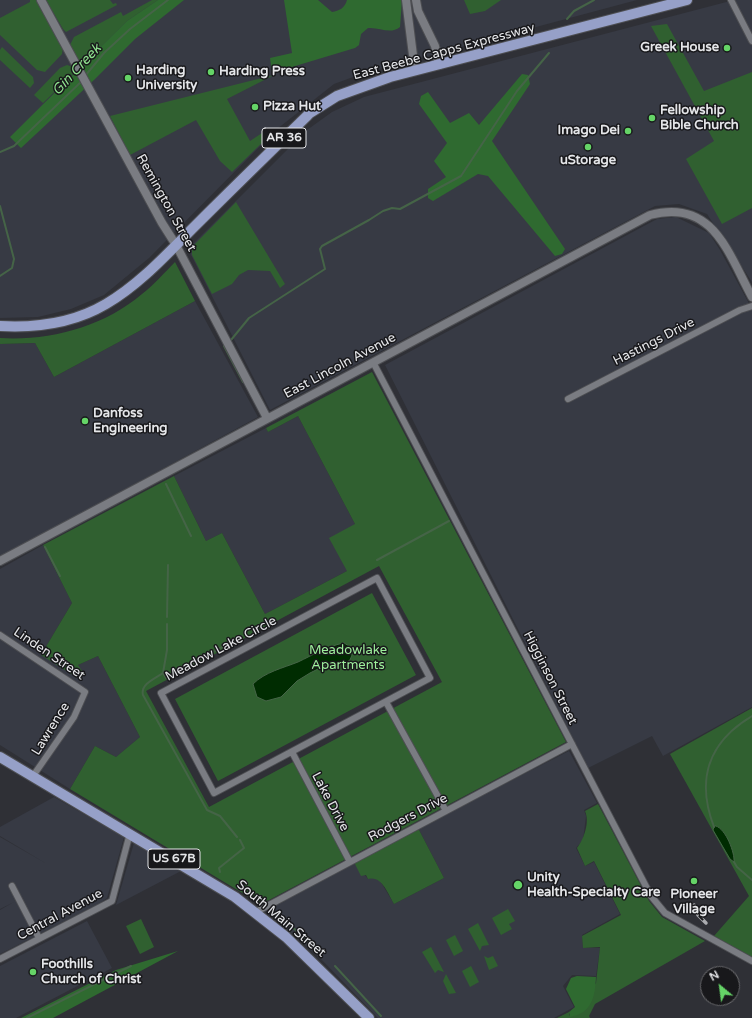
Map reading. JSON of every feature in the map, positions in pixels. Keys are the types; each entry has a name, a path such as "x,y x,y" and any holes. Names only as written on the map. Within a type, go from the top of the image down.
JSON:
{"main road":[{"name":"East Beebe Capps Expressway","path":"0,326 23,327 62,322 105,305 138,282 310,113 322,104 355,88 687,0"},
{"name":"South Main Street","path":"0,757 217,885 256,912 286,937 369,1018"}],"street":[{"name":"Remington Street","path":"41,0 176,245 267,418"},
{"path":"406,0 416,71"},
{"path":"416,0 418,11 435,46 439,65"},
{"path":"731,0 752,40"},
{"name":"East Lincoln Avenue","path":"0,561 650,215 664,211 682,212 696,216 708,224 716,234 752,297"},
{"name":"Hastings Drive","path":"568,399 740,310 752,306"},
{"name":"Higginson Street","path":"373,362 645,886 665,913 752,961"},
{"name":"Meadow Lake Circle","path":"377,578 430,678 386,702 214,793 161,693 377,578"},
{"name":"Linden Street","path":"0,635 85,692"},
{"name":"Lawrence","path":"34,776 74,717 85,692"},
{"path":"386,702 446,811"},
{"name":"Rodgers Drive","path":"256,912 572,744"},
{"name":"Lake Drive","path":"292,752 350,862"},
{"name":"Central Avenue","path":"0,959 112,901 130,833"},
{"path":"12,886 40,938"}],"shaded area":[{"path":"0,0 637,0 364,73 334,84 277,129 149,258 104,295 71,309 38,317 0,318"},
{"path":"158,0 184,0 135,39 94,80 21,148 10,137 127,21"},
{"path":"284,0 318,0 332,12 341,9 347,0 402,0 400,27 389,31 368,28 361,34 359,45 355,48 272,73 270,58 292,53"},
{"path":"734,0 752,0 752,282 707,214 679,204 655,206 270,410 188,249 307,130 332,112 364,97"},
{"path":"522,74 528,75 530,84 492,141 565,249 562,254 555,256 488,176 478,174 433,201 428,198 428,189 446,177 434,161 447,143 419,104 421,96 428,92 450,123 469,113 479,125"},
{"path":"676,217 709,233 720,250 752,309 752,707 663,756 652,736 588,768 385,365 657,219"},
{"path":"195,301 258,417 0,557 0,344 35,343 54,377"},
{"path":"298,416 355,524 347,571 265,614 222,533 206,541 174,476 266,428 268,432"},
{"path":"43,545 72,603 41,655 78,665 98,656 140,737 116,757 95,746 70,789 0,745 0,569"},
{"path":"344,643 349,646 352,655 350,660 345,663 326,665 310,673 297,681 281,697 266,701 257,697 253,684 263,676 298,662 326,648"},
{"name":"Unity Health-Specialty Care","path":"569,751 597,803 584,810 586,816 583,840 576,848 585,866 594,862 620,914 582,935 583,948 600,948 596,976 572,975 563,986 574,1007 554,1018 378,1018 320,958 268,913 269,908 354,862 368,879 374,877 379,879 394,904 444,878 418,828"},
{"path":"54,797 124,837 107,898 99,904 0,954 0,910 14,902 0,909 0,837 47,864 0,836 0,827"},
{"path":"716,826 720,828 729,842 733,853 734,862 730,859 713,830"},
{"path":"134,843 181,871 116,905"},
{"path":"87,921 112,968 16,1018 0,1018 0,966"},
{"path":"178,951 53,1018 21,1018 116,970"},
{"path":"577,976 596,977 595,991 588,1008 577,1015 570,1017 569,1012 575,1007 566,989 571,978"}],"green space":[{"path":"30,0 37,0 63,47 62,54 45,72 37,70 0,35 0,18 30,2"},
{"path":"46,0 110,0 113,4 116,3 117,5 66,32"},
{"path":"152,0 158,0 127,21 82,66 70,45 74,37 121,12 123,16"},
{"path":"464,0 501,0 485,11 470,14"},
{"path":"667,24 704,91 752,72 752,208 722,224 686,159 714,141 651,26"},
{"path":"2,47 33,77 34,83 30,88 0,60 0,50"},
{"path":"67,65 73,67 76,71 43,103 34,95 60,68"},
{"path":"274,75 227,99 250,141 265,131 267,138 232,172 220,161 196,120 130,155 110,116"},
{"path":"236,202 285,284 280,288 270,271 248,270 239,275 232,284 212,294 192,255 192,247"},
{"path":"175,262 195,301 54,377 35,343 0,344 0,338 38,337 57,334 75,330 93,323 127,305 155,283"},
{"path":"372,372 566,742 269,900 259,903 70,789 95,746 116,757 140,737 98,656 78,665 82,671 76,677 41,655 72,603 43,545 174,476 206,541 222,533 265,614 347,571 329,538 355,524 298,416 268,432 266,428","holes":["379,566 442,682 209,807 146,691"]},
{"name":"Meadowlake Apartments","path":"372,593 416,675 218,781 175,699"},
{"path":"752,708 752,957 714,936 749,896 670,754"},
{"path":"598,804 649,901 662,917 705,941 595,1004 589,1016 590,1018 557,1018 569,1012 569,1016 596,983 600,947 583,948 582,936 621,915 594,861 585,866 577,848 586,830 587,820 585,811"},
{"path":"418,828 444,878 394,904 384,886 377,880 368,879 366,875 361,876 354,862"},
{"path":"508,909 515,921 509,924 512,929 501,935 492,918"},
{"path":"141,919 154,947 140,954 126,926"},
{"path":"478,923 489,945 482,946 480,951 468,929"},
{"path":"455,935 463,951 454,956 446,940"},
{"path":"431,947 444,972 438,970 435,973 422,952"},
{"path":"484,956 488,958 493,956 498,966 489,970"},
{"path":"471,966 479,982 470,987 462,971"},
{"path":"446,974 456,993 449,994 443,981"}],"waterway":[{"name":"Gin Creek","path":"85,76 104,53 130,29 168,0"},
{"path":"567,19 574,11 594,0"},
{"path":"231,340 249,318 325,269 320,249 322,246 383,211 392,208 400,209 461,176 517,91 549,53"},
{"name":"Gin Creek","path":"0,152 14,146 83,80"},
{"name":"Gin Creek","path":"0,206 14,259 12,268 0,276"},
{"path":"224,346 243,382"},
{"path":"166,484 191,536"},
{"path":"377,560 449,521"},
{"path":"45,547 60,576"},
{"path":"167,617 168,565"},
{"path":"167,624 167,650 163,673 166,678 242,636"},
{"path":"163,673 146,685 143,695 207,810 220,816 237,837"},
{"path":"714,827 706,793 710,764 716,750 725,738 737,726 752,716"},
{"path":"220,872 219,868 244,848 240,840"},
{"path":"734,862 737,867 752,880"},
{"path":"271,909 319,950"},
{"path":"27,1018 131,966"},
{"path":"335,966 381,1016"}],"railway":[{"path":"694,905 698,915 706,923"}],"place":[{"name":"Greek House","path":"727,48"},
{"name":"Harding Press","path":"211,72"},
{"name":"Harding University","path":"128,78"},
{"name":"Pizza Hut","path":"255,107"},
{"name":"Fellowship Bible Church","path":"652,118"},
{"name":"Imago Dei","path":"628,131"},
{"name":"uStorage","path":"588,147"},
{"name":"Danfoss Engineering","path":"85,421"},
{"name":"Pioneer Village","path":"694,881"},
{"name":"Unity Health-Specialty Care","path":"518,885"},
{"name":"Foothills Church of Christ","path":"33,972"}]}
